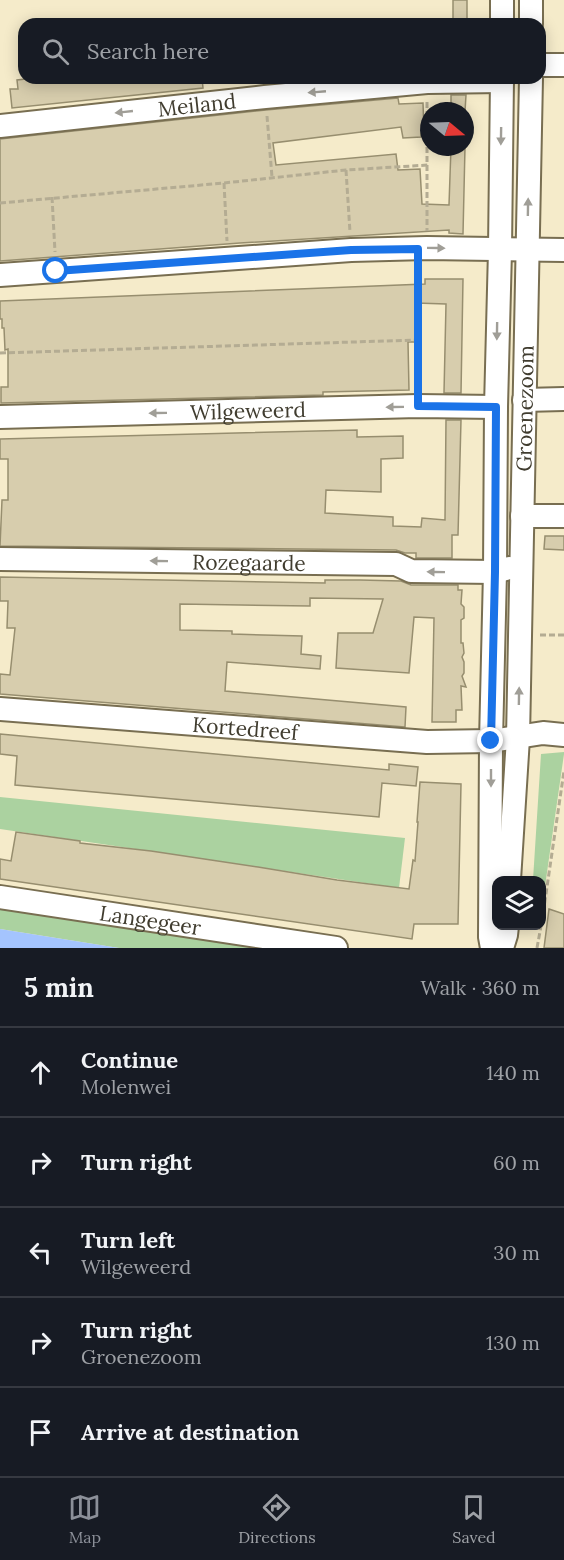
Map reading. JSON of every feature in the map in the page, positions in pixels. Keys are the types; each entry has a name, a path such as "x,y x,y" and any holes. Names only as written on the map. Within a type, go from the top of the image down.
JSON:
{"street":[{"path":"502,0 502,18"},
{"path":"531,0 531,18"},
{"path":"546,65 564,65"},
{"name":"Meiland","path":"0,126 405,84"},
{"name":"Groenezoom","path":"492,948 490,937 491,741 502,84"},
{"name":"Groenezoom","path":"509,876 518,738 531,84"},
{"path":"0,275 351,250 422,248 564,250"},
{"path":"524,400 564,399"},
{"name":"Wilgeweerd","path":"0,417 418,406 496,407"},
{"path":"522,516 564,516"},
{"name":"Rozegaarde","path":"0,558 396,564 411,571 495,572"},
{"path":"495,572 522,565"},
{"name":"Kortedreef","path":"0,710 427,742 491,741"},
{"path":"491,741 543,733 564,735"},
{"name":"Langegeer","path":"0,897 336,948"},
{"path":"502,948 507,930"}],"path":[{"path":"418,406 418,340 428,165 426,84"},
{"path":"265,97 272,177"},
{"path":"0,202 346,170 428,165"},
{"path":"346,170 351,250"},
{"path":"224,183 228,260"},
{"path":"52,197 56,271"},
{"path":"0,353 418,340"},
{"path":"520,634 561,636"},
{"path":"546,893 564,771"},
{"path":"559,804 564,805"},
{"path":"537,948 540,930"}],"green space":[{"path":"564,752 546,879 546,876 533,876 541,754"},
{"path":"0,797 405,838 399,888 0,829"},
{"path":"0,907 298,948 119,948 0,929"}],"water":[{"path":"0,929 119,948 0,948"}],"building":[{"path":"453,0 467,0 467,18 453,18"},
{"path":"17,80 18,84 203,84 203,88 12,108 10,89 18,89"},
{"path":"451,95 466,95 466,102 451,102"},
{"path":"398,98 399,104 420,103 420,137 403,138 401,127 273,143 276,165 396,154 398,170 420,169 422,204 449,205 451,156 465,156 463,234 449,233 449,230 0,261 0,139"},
{"path":"425,279 463,279 461,393 444,393 446,304 416,303 416,342 408,342 409,390 323,392 323,395 1,403 1,387 8,387 8,349 5,350 4,328 2,328 2,319 0,319 0,301 425,284"},
{"path":"446,420 461,420 458,535 452,535 452,558 416,558 416,553 396,550 0,546 2,500 8,500 8,459 0,459 0,439 357,430 357,437 403,436 403,458 381,459 381,492 326,490 325,513 393,517 393,526 421,527 422,518 445,520"},
{"path":"545,536 564,536 564,550 544,549"},
{"path":"0,577 325,583 325,580 360,580 401,581 411,585 458,585 458,590 462,590 461,604 464,607 464,618 461,620 461,643 463,643 464,653 462,676 466,687 461,686 462,710 456,710 456,722 432,722 434,618 414,617 409,673 336,668 338,633 373,633 383,599 310,598 310,606 180,604 180,630 302,636 301,654 321,656 320,669 227,662 225,691 406,707 405,727 0,694 0,674 10,675 15,628 7,628 8,601 0,601"},
{"path":"0,734 389,770 389,764 418,767 416,786 382,783 379,817 15,785 17,756 0,754"},
{"path":"420,782 461,784 458,924 414,924 412,939 0,879 0,859 11,861 16,832 409,889 413,860 415,861"},
{"path":"549,909 564,914 564,948 544,948"}],"route":[{"path":"56,271 351,250 418,249 418,406 496,407 491,741"}]}
